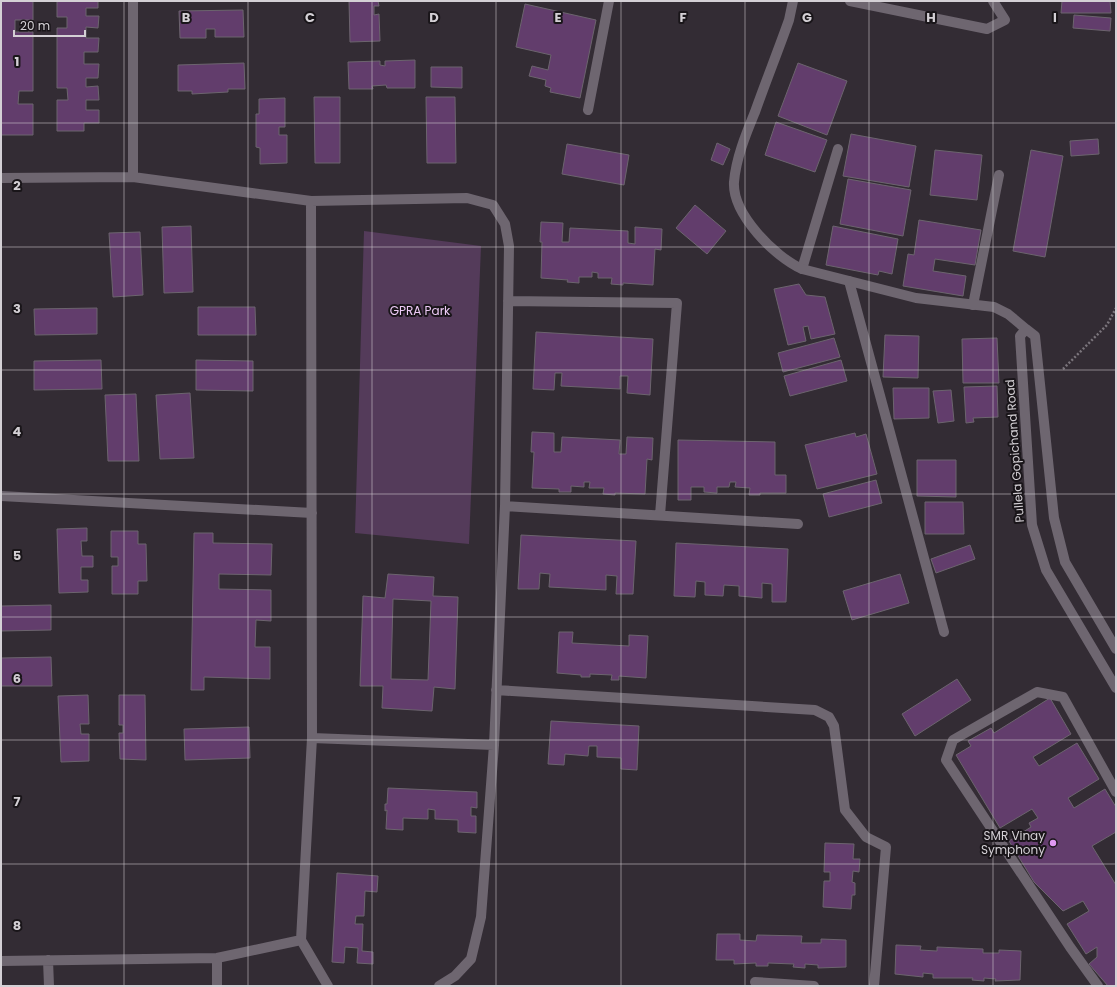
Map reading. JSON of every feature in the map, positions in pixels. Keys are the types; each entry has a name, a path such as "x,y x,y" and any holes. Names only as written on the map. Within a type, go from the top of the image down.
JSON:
{"street":[{"path":"133,1 133,177"},
{"path":"588,110 609,1"},
{"path":"793,1 789,20 741,148 734,183 740,210 763,239 790,264 802,269 916,298 994,308 1008,314 1023,333 1035,336 1054,518 1057,533 1065,562 1116,649"},
{"path":"850,1 886,5 988,29 1005,20 993,1"},
{"path":"802,269 838,149"},
{"path":"973,305 998,175"},
{"path":"1,178 133,177 311,202 467,198 493,206 504,224 509,246 505,506 494,745 481,917 471,959 455,976 439,986"},
{"path":"311,202 312,738 301,940 328,986"},
{"path":"849,281 944,632"},
{"path":"508,301 677,303 660,515"},
{"name":"Pullela Gopichand Road","path":"1023,333 1032,525 1046,570 1116,688"},
{"path":"1,496 312,513"},
{"path":"505,506 798,524"},
{"path":"496,690 815,710 829,716 834,726 845,810 866,837 886,847 874,986"},
{"path":"1098,986 1070,947 946,760 953,740 1037,692 1062,697 1116,792"},
{"path":"312,738 494,745"},
{"path":"1,961 217,958 301,940"},
{"path":"217,958 217,986"},
{"path":"48,960 49,986"},
{"path":"755,982 814,986"}],"path":[{"path":"1063,369 1107,325 1116,308"}],"green space":[{"name":"GPRA Park","path":"364,231 481,246 469,544 355,533"}],"building":[{"path":"1,1 33,1 33,20 15,20 15,32 33,32 33,91 19,91 18,104 33,104 33,135 1,135"},
{"path":"57,1 98,1 98,8 86,8 86,16 99,16 98,28 86,27 86,38 99,38 98,52 84,52 84,64 99,64 98,78 86,78 86,87 98,86 99,100 86,100 86,110 99,110 99,123 84,123 84,131 57,131 57,100 68,100 67,88 57,88 57,28 67,28 67,17 57,17"},
{"path":"349,1 378,1 379,6 374,6 374,15 379,14 380,41 350,42"},
{"path":"1062,1 1110,1 1111,13 1061,13"},
{"path":"525,4 596,20 580,98 550,92 551,88 545,86 546,80 529,76 532,66 548,70 551,55 516,47"},
{"path":"243,10 244,37 215,37 215,29 206,29 206,38 180,38 179,11"},
{"path":"1074,15 1111,18 1110,31 1073,28"},
{"path":"415,60 415,88 387,88 386,85 372,86 373,89 349,89 348,62 380,61 380,65 385,66 385,61"},
{"path":"244,63 245,89 228,89 228,92 192,94 192,91 178,91 178,65"},
{"path":"798,63 847,81 827,135 778,116"},
{"path":"431,67 462,67 462,88 431,87"},
{"path":"314,97 340,97 340,163 315,163"},
{"path":"426,97 455,97 456,163 427,163"},
{"path":"285,98 285,127 279,127 279,135 287,135 287,163 260,164 260,148 256,147 256,114 259,114 259,99"},
{"path":"776,122 827,140 815,172 765,155"},
{"path":"851,134 916,146 909,187 843,176"},
{"path":"1098,139 1099,154 1071,156 1070,141"},
{"path":"717,143 730,149 723,165 711,160"},
{"path":"567,144 629,155 624,185 562,174"},
{"path":"935,150 982,155 977,200 930,195"},
{"path":"1031,150 1063,156 1045,257 1013,251"},
{"path":"848,179 911,190 903,236 840,224"},
{"path":"695,205 726,231 707,254 676,228"},
{"path":"919,220 981,230 975,265 935,259 933,271 966,276 963,296 903,286 908,254 914,255"},
{"path":"541,222 563,223 562,242 569,242 570,228 628,231 628,243 635,244 635,227 662,229 661,250 655,249 653,285 623,283 623,285 611,284 612,278 598,278 598,273 592,272 592,277 579,277 579,283 567,282 568,280 541,278"},
{"path":"191,226 193,292 164,293 162,227"},
{"path":"833,226 898,239 892,274 879,271 878,275 826,265"},
{"path":"140,232 143,295 113,297 109,233"},
{"path":"799,284 806,295 825,297 835,334 811,339 808,326 803,327 806,341 788,345 774,289"},
{"path":"198,307 255,307 256,335 198,335"},
{"path":"97,308 97,334 35,335 34,309"},
{"path":"536,332 653,339 650,395 627,393 628,376 620,376 620,389 561,386 562,373 555,373 554,390 533,389"},
{"path":"885,335 919,336 918,378 883,377"},
{"path":"834,338 840,357 783,372 778,353"},
{"path":"997,338 999,383 963,383 962,339"},
{"path":"101,360 102,389 34,390 34,361"},
{"path":"196,360 253,361 253,391 196,390"},
{"path":"841,360 847,381 790,396 784,376"},
{"path":"997,386 998,417 973,418 974,422 966,423 964,387"},
{"path":"893,388 929,388 929,418 894,419"},
{"path":"951,390 954,421 938,423 933,391"},
{"path":"190,393 194,458 160,459 156,395"},
{"path":"136,394 139,461 108,461 105,395"},
{"path":"532,432 554,433 554,452 561,452 562,437 620,440 619,454 626,454 627,437 653,438 652,460 647,459 645,494 603,494 604,488 589,488 590,482 584,482 584,487 571,486 571,492 559,492 559,489 532,488 534,452 531,452"},
{"path":"855,433 856,437 866,434 877,474 817,489 805,445"},
{"path":"678,440 775,442 775,475 786,475 786,493 760,493 760,495 749,495 750,488 735,487 736,482 730,482 729,487 717,487 717,493 704,492 704,487 691,487 691,500 678,500"},
{"path":"917,460 956,460 956,497 917,496"},
{"path":"876,480 882,503 829,517 823,494"},
{"path":"925,502 963,502 964,534 925,534"},
{"path":"87,528 87,541 81,541 82,556 93,556 93,567 81,567 81,580 88,580 88,592 59,593 57,529"},
{"path":"111,531 138,531 138,544 146,544 147,581 138,581 138,594 112,594 112,566 118,566 118,557 111,557"},
{"path":"194,533 213,533 213,543 272,544 271,575 219,574 219,589 271,590 271,621 256,620 255,647 270,647 270,679 204,677 204,690 191,690"},
{"path":"521,535 636,541 633,594 616,594 617,576 606,575 606,590 549,587 550,574 540,573 539,589 518,589"},
{"path":"676,543 788,549 786,602 772,602 772,584 762,583 762,598 739,596 739,586 724,585 723,596 705,595 705,582 696,581 695,597 674,596"},
{"path":"970,545 975,559 936,573 931,559"},
{"path":"388,574 434,577 433,596 458,597 455,689 434,687 432,711 382,708 383,686 360,686 363,596 385,598","holes":["393,599 431,601 428,680 391,679"]},
{"path":"900,574 909,603 852,620 843,591"},
{"path":"51,605 51,630 1,631 1,606"},
{"path":"559,632 573,632 572,643 629,646 629,635 648,636 646,678 619,676 619,680 611,680 612,675 590,674 590,677 581,677 581,675 557,673"},
{"path":"51,657 52,686 1,686 1,658"},
{"path":"957,679 971,700 915,736 902,714"},
{"path":"88,695 89,724 80,724 81,734 89,734 89,761 61,762 58,696"},
{"path":"119,695 145,695 146,760 120,759 119,733 123,733 123,725 119,725"},
{"name":"SMR Vinay Symphony","path":"1050,698 1071,734 1033,757 1039,766 1077,743 1099,779 1068,798 1074,808 1105,789 1116,807 1116,832 1092,846 1116,885 1116,986 1108,986 1089,964 1097,957 1097,947 1086,954 1067,924 1089,911 1083,901 1063,911 1034,882 1009,841 1031,827 1029,823 1038,818 1032,809 1000,828 956,755 971,746 968,741 991,728 994,733"},
{"path":"551,721 639,726 637,770 621,769 621,758 597,757 597,746 589,746 588,756 565,754 564,765 548,764"},
{"path":"249,727 250,758 185,760 184,729"},
{"path":"388,788 477,792 477,808 471,807 471,816 476,816 476,833 458,832 458,820 435,819 435,810 428,809 428,819 403,818 403,830 386,829 387,810 385,811 385,804 387,804"},
{"path":"825,843 854,844 853,859 860,859 859,872 853,871 852,882 855,883 855,895 852,895 851,909 823,907 824,881 830,881 830,872 824,872"},
{"path":"337,873 378,876 377,892 365,891 364,916 356,916 355,924 363,924 362,951 373,952 373,964 357,963 358,948 345,947 344,963 332,962"},
{"path":"717,934 740,934 740,940 756,941 757,935 802,936 801,943 821,943 821,939 846,940 846,967 818,968 818,965 805,964 805,968 793,967 794,964 768,963 768,966 756,966 756,963 734,964 734,960 716,960"},
{"path":"896,945 921,946 920,950 937,951 937,947 983,949 983,953 999,953 999,950 1021,951 1020,980 995,981 996,979 984,978 984,981 972,980 973,978 933,978 933,974 923,973 923,977 895,974"}],"place":[{"name":"SMR Vinay Symphony","path":"1053,843"}]}
